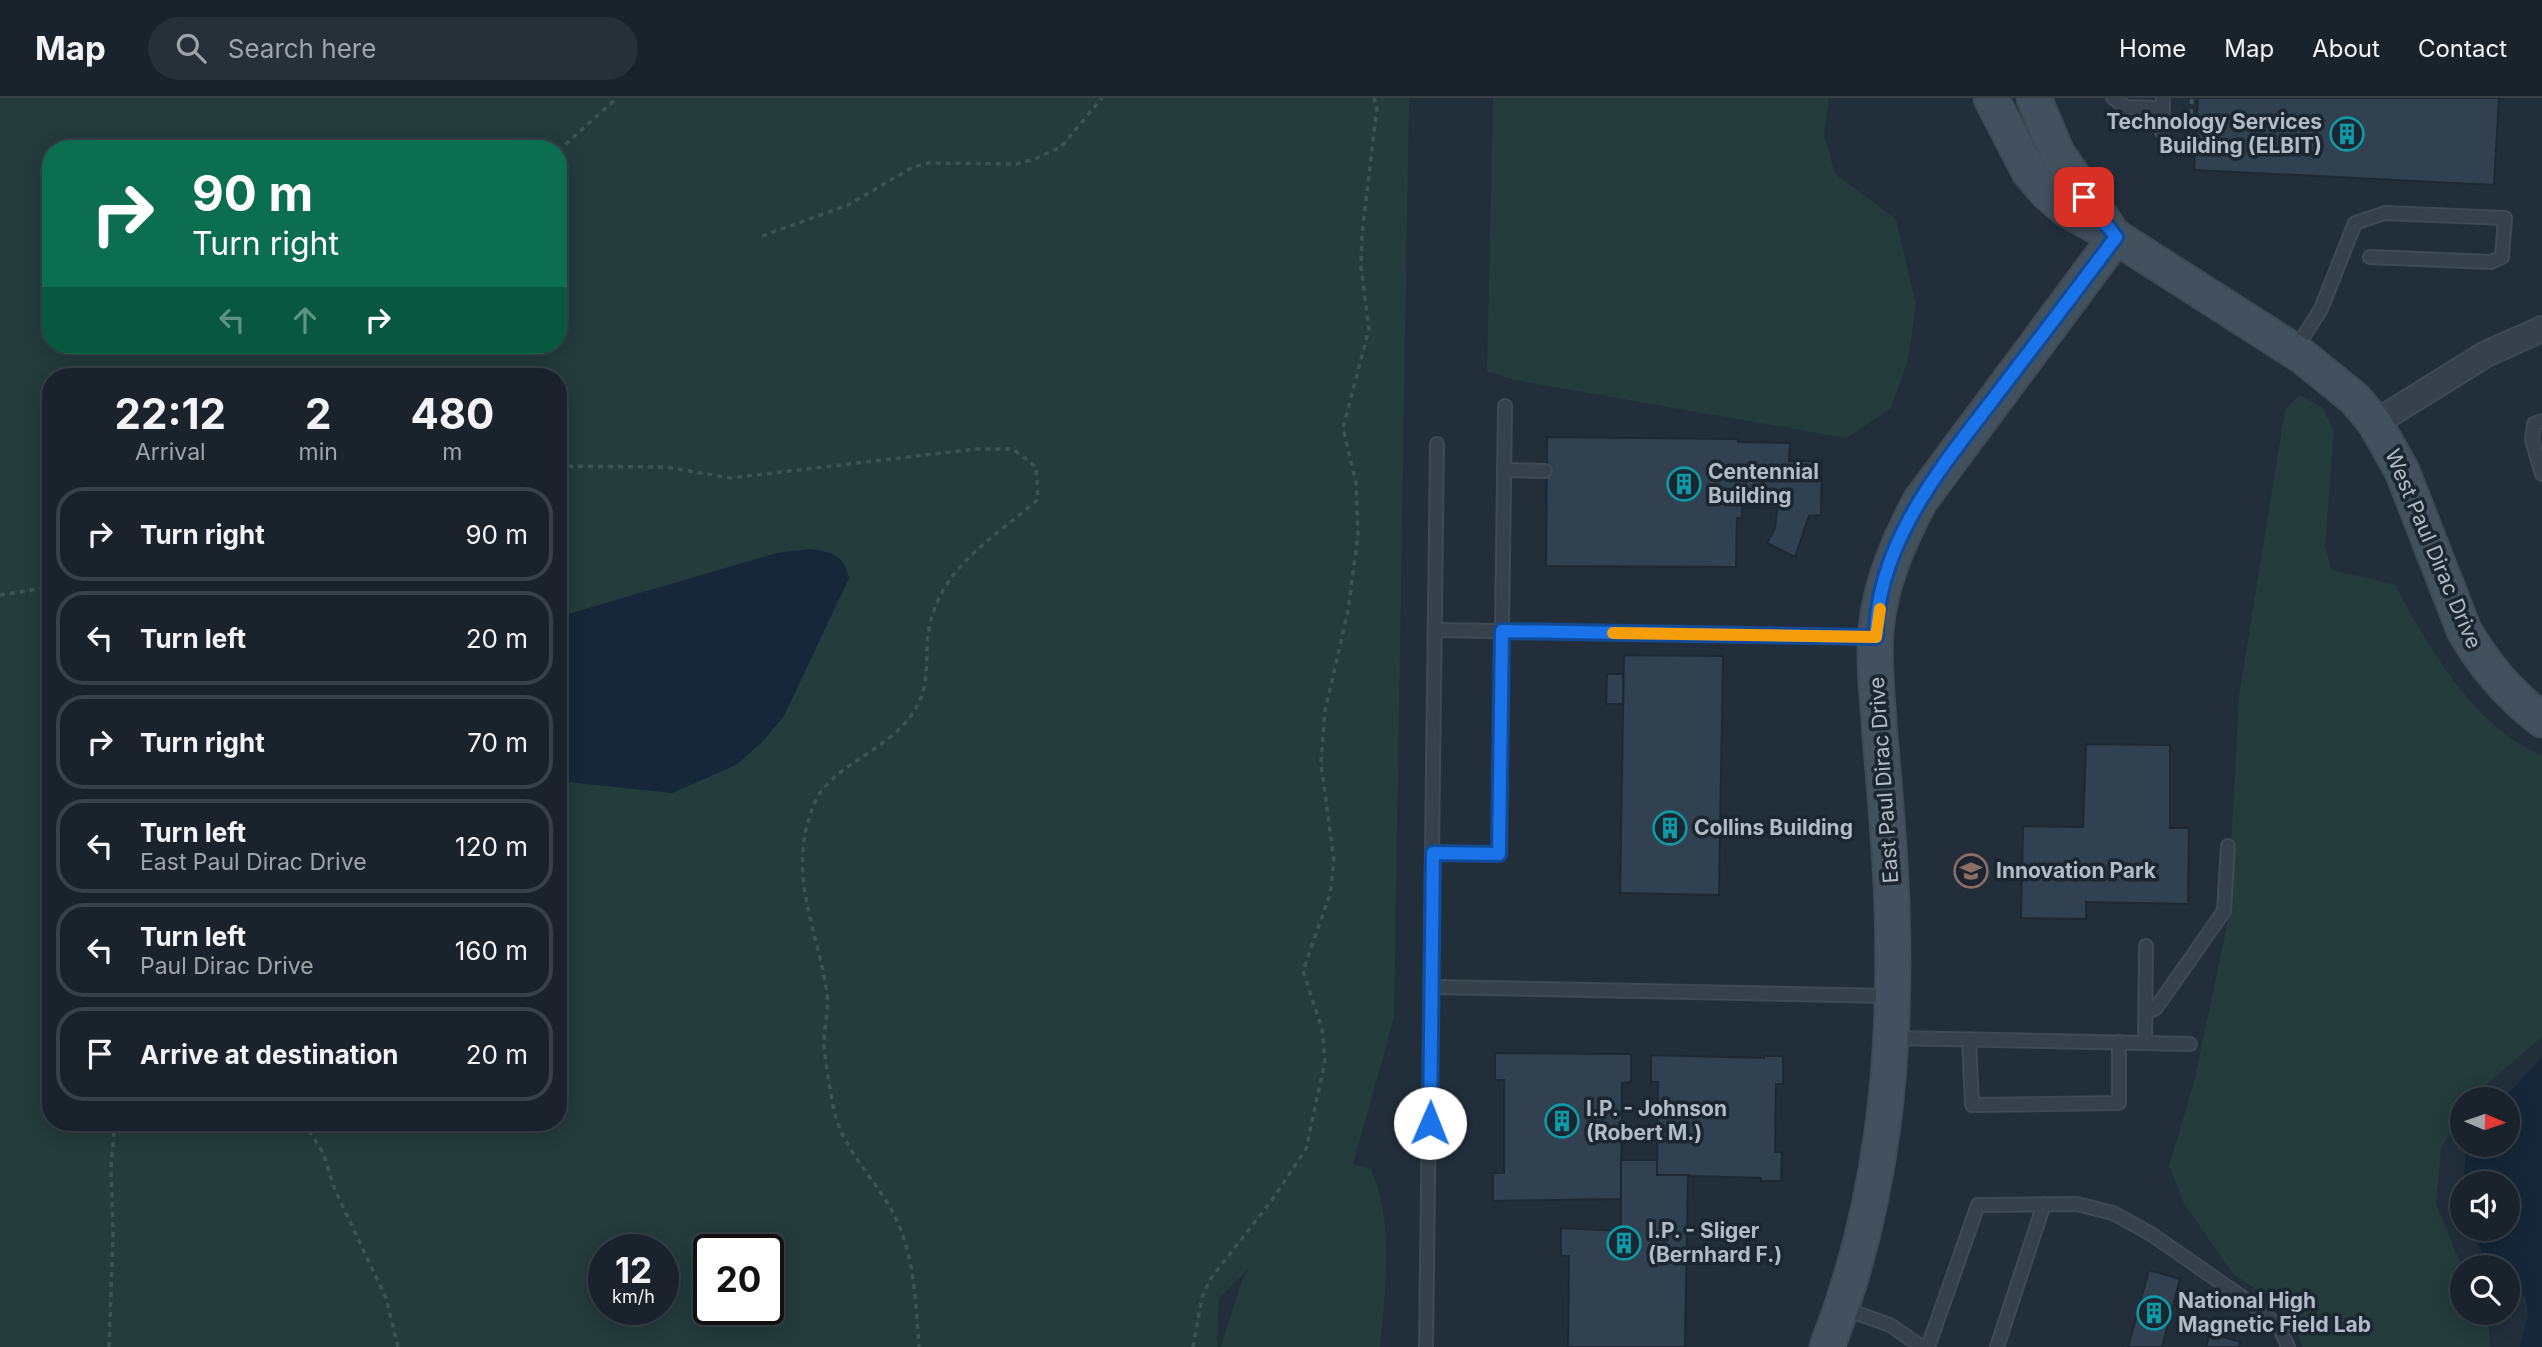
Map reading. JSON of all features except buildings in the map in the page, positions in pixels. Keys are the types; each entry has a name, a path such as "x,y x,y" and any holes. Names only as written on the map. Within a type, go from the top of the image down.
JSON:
{"street":[{"name":"West Paul Dirac Drive","path":"1992,98 2008,136 2029,172 2047,193 2067,210 2116,237 2294,351 2341,386 2375,423 2402,471 2464,630 2477,654 2500,684 2542,720"},
{"path":"2034,98 2046,131 2075,183 2116,237"},
{"name":"East Paul Dirac Drive","path":"1827,1347 1863,1241 1877,1180 1891,1038 1892,895 1875,674 1876,637 1883,592 1892,560 1920,500 2116,237"},
{"path":"2375,423 2486,354 2542,329"}],"lane":[{"path":"2113,98 2126,107 2163,103 2162,132"},
{"path":"2294,351 2321,309 2355,223 2385,213 2505,218 2502,257 2491,262 2370,257"},
{"path":"1433,853 1499,854 1505,406"},
{"path":"2542,421 2534,424 2532,440 2542,474"},
{"path":"1426,1347 1437,444"},
{"path":"1504,470 1545,471"},
{"path":"1435,630 1876,637"},
{"path":"2146,1013 2156,1008 2224,911 2228,846"},
{"path":"2145,1043 2146,946"},
{"path":"1432,987 1892,996"},
{"path":"1891,1038 2190,1044"},
{"path":"1969,1040 1972,1105 2119,1103 2119,1042"},
{"path":"1928,1347 1978,1205 2044,1204 2077,1204 2113,1213 2151,1234 2255,1306 2280,1328 2288,1347"},
{"path":"1997,1347 2044,1204"},
{"path":"1842,1308 1890,1325 1922,1347"}],"path":[{"path":"567,143 617,98"},
{"path":"762,236 848,205 912,167 928,163 1016,164 1035,159 1061,147 1102,98"},
{"path":"1193,1347 1202,1297 1211,1278 1272,1200 1306,1149 1325,1061 1322,1029 1303,971 1330,894 1334,861 1321,763 1325,711 1348,611 1357,535 1356,483 1343,428 1369,329 1361,267 1377,107 1374,98"},
{"path":"2191,114 2192,98"},
{"path":"567,467 665,467 731,478 976,449 1013,449 1036,467 1038,499 972,551 946,585 929,628 928,668 917,706 901,728 824,787 813,805 802,844 807,917 826,988 824,1045 836,1118 897,1222 909,1258 916,1296 919,1347"},
{"path":"0,595 42,588"},
{"path":"109,1347 113,1236 111,1167 114,1131"},
{"path":"310,1131 323,1153 335,1190 386,1298 398,1347"}],"green space":[{"path":"0,98 1409,98 1394,1018 1353,1164 1371,1169 1383,1212 1386,1279 1380,1347 1221,1347 1239,1288 1249,1268 1219,1298 1217,1347 0,1347"},
{"path":"1493,98 1829,98 1824,135 1835,174 1896,219 1916,305 1908,360 1891,408 1846,438 1514,380 1487,371"},
{"path":"2300,395 2323,408 2334,432 2325,546 2332,570 2395,585 2438,659 2475,706 2518,743 2542,755 2542,1037 2483,1087 2450,1087 2450,1134 2441,1148 2436,1203 2457,1255 2450,1255 2450,1325 2489,1325 2490,1347 2302,1347 2293,1315 2232,1273 2184,1203 2169,1166 2194,1082 2227,926 2239,696 2285,410"}],"water":[{"path":"811,549 826,552 836,556 844,564 849,578 784,716 764,740 736,765 672,793 567,782 567,614 777,553"},
{"path":"2542,1057 2542,1347 2520,1347 2528,1315 2526,1298 2520,1292 2520,1255 2483,1255 2476,1241 2520,1241 2520,1171 2464,1171 2466,1157 2520,1157 2520,1087 2514,1087"}],"slow traffic":[{"path":"1613,633 1876,637 1880,609"}],"place":[{"name":"Technology Services Building (ELBIT)","path":"2347,134"},
{"name":"Centennial Building","path":"1684,484"},
{"name":"Collins Building","path":"1670,828"},
{"name":"Innovation Park","path":"1971,871"},
{"name":"I.P. - Johnson (Robert M.)","path":"1562,1121"},
{"name":"I.P. - Sliger (Bernhard F.)","path":"1624,1243"},
{"name":"National High Magnetic Field Lab","path":"2154,1313"}],"route":[{"path":"1430,1123 1433,853 1499,854 1502,631 1876,637 1883,592 1892,560 1920,500 2116,237 2084,197"}]}
